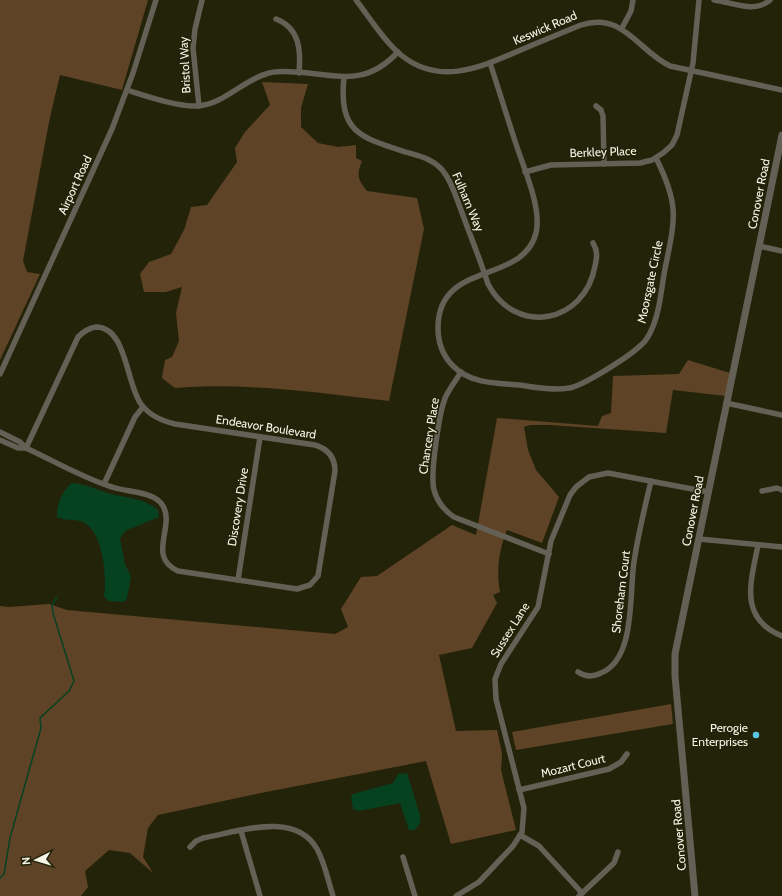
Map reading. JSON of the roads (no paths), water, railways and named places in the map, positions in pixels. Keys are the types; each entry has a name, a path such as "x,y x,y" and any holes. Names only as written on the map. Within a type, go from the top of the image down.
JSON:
{"street":[{"name":"Airport Road","path":"0,374 99,161 127,90 156,0"},
{"name":"Bristol Way","path":"199,106 193,44 194,29 202,0"},
{"name":"Keswick Road","path":"356,0 398,52 417,64 444,72 469,70 490,63 584,24 607,23 622,28 662,62 674,67 782,90"},
{"path":"622,28 631,11 633,0"},
{"name":"Berkley Place","path":"525,172 547,165 640,163 656,158 670,147 677,135 692,71 699,0"},
{"path":"714,0 754,7 763,5 770,0"},
{"path":"276,19 287,25 298,40 300,53 299,73"},
{"path":"127,90 186,105 199,106 220,99 267,73 279,71 344,77 359,76 376,71 398,52"},
{"name":"Moorsgate Circle","path":"490,63 537,214 535,237 530,247 517,260 465,281 447,298 440,313 438,335 441,349 447,360 460,372 475,380 486,382 555,389 570,388 582,383 643,344 654,325 674,221 671,190 656,158"},
{"name":"Fulham Way","path":"344,77 344,108 350,122 358,132 375,142 429,159 446,175 484,273 492,290 508,308 527,316 543,317 553,316 576,304 589,287 596,259 596,250 593,243"},
{"path":"596,106 601,110 603,116 604,164"},
{"name":"Conover Road","path":"695,896 674,665 726,403 782,135"},
{"path":"759,246 782,250"},
{"name":"Endeavor Boulevard","path":"0,432 20,442 26,448 104,484 150,496 160,503 166,517 163,554 166,562 172,568 184,572 297,590 311,584 316,578 320,569 331,496 334,465 332,456 327,451 315,445 167,422 153,416 143,407 132,389 120,343 116,337 104,328 89,329 81,334 76,341 26,448"},
{"name":"Chancery Place","path":"460,372 448,392 443,404 432,474 436,495 443,507 454,517 549,554"},
{"path":"726,403 782,414"},
{"path":"104,484 135,416 143,407"},
{"name":"Discovery Drive","path":"238,580 260,437"},
{"name":"Endeavor Boulevard","path":"0,440 18,448 26,448"},
{"name":"Sussex Lane","path":"456,896 479,882 513,846 520,835 523,825 524,811 496,699 495,679 501,664 538,607 551,541 567,500 581,482 594,475 608,473 708,492"},
{"name":"Shoreham Court","path":"578,672 588,676 603,672 615,663 625,646 634,560 650,481"},
{"path":"762,491 777,488 782,490"},
{"path":"699,539 782,547"},
{"path":"758,545 750,587 751,604 761,622 773,632 782,636"},
{"name":"Mozart Court","path":"519,790 609,769 621,762 627,754"},
{"path":"190,847 200,839 281,826 294,829 303,834 314,844 318,851 333,896"},
{"path":"241,832 260,896"},
{"path":"520,835 539,846 580,895 614,864 618,852"},
{"path":"403,857 415,896"}],"waterway":[{"path":"0,878 4,874 10,838 41,728 40,718 69,691 74,681 53,613 52,605 57,597"}],"place":[{"name":"Perogie Enterprises","path":"756,735"}]}
